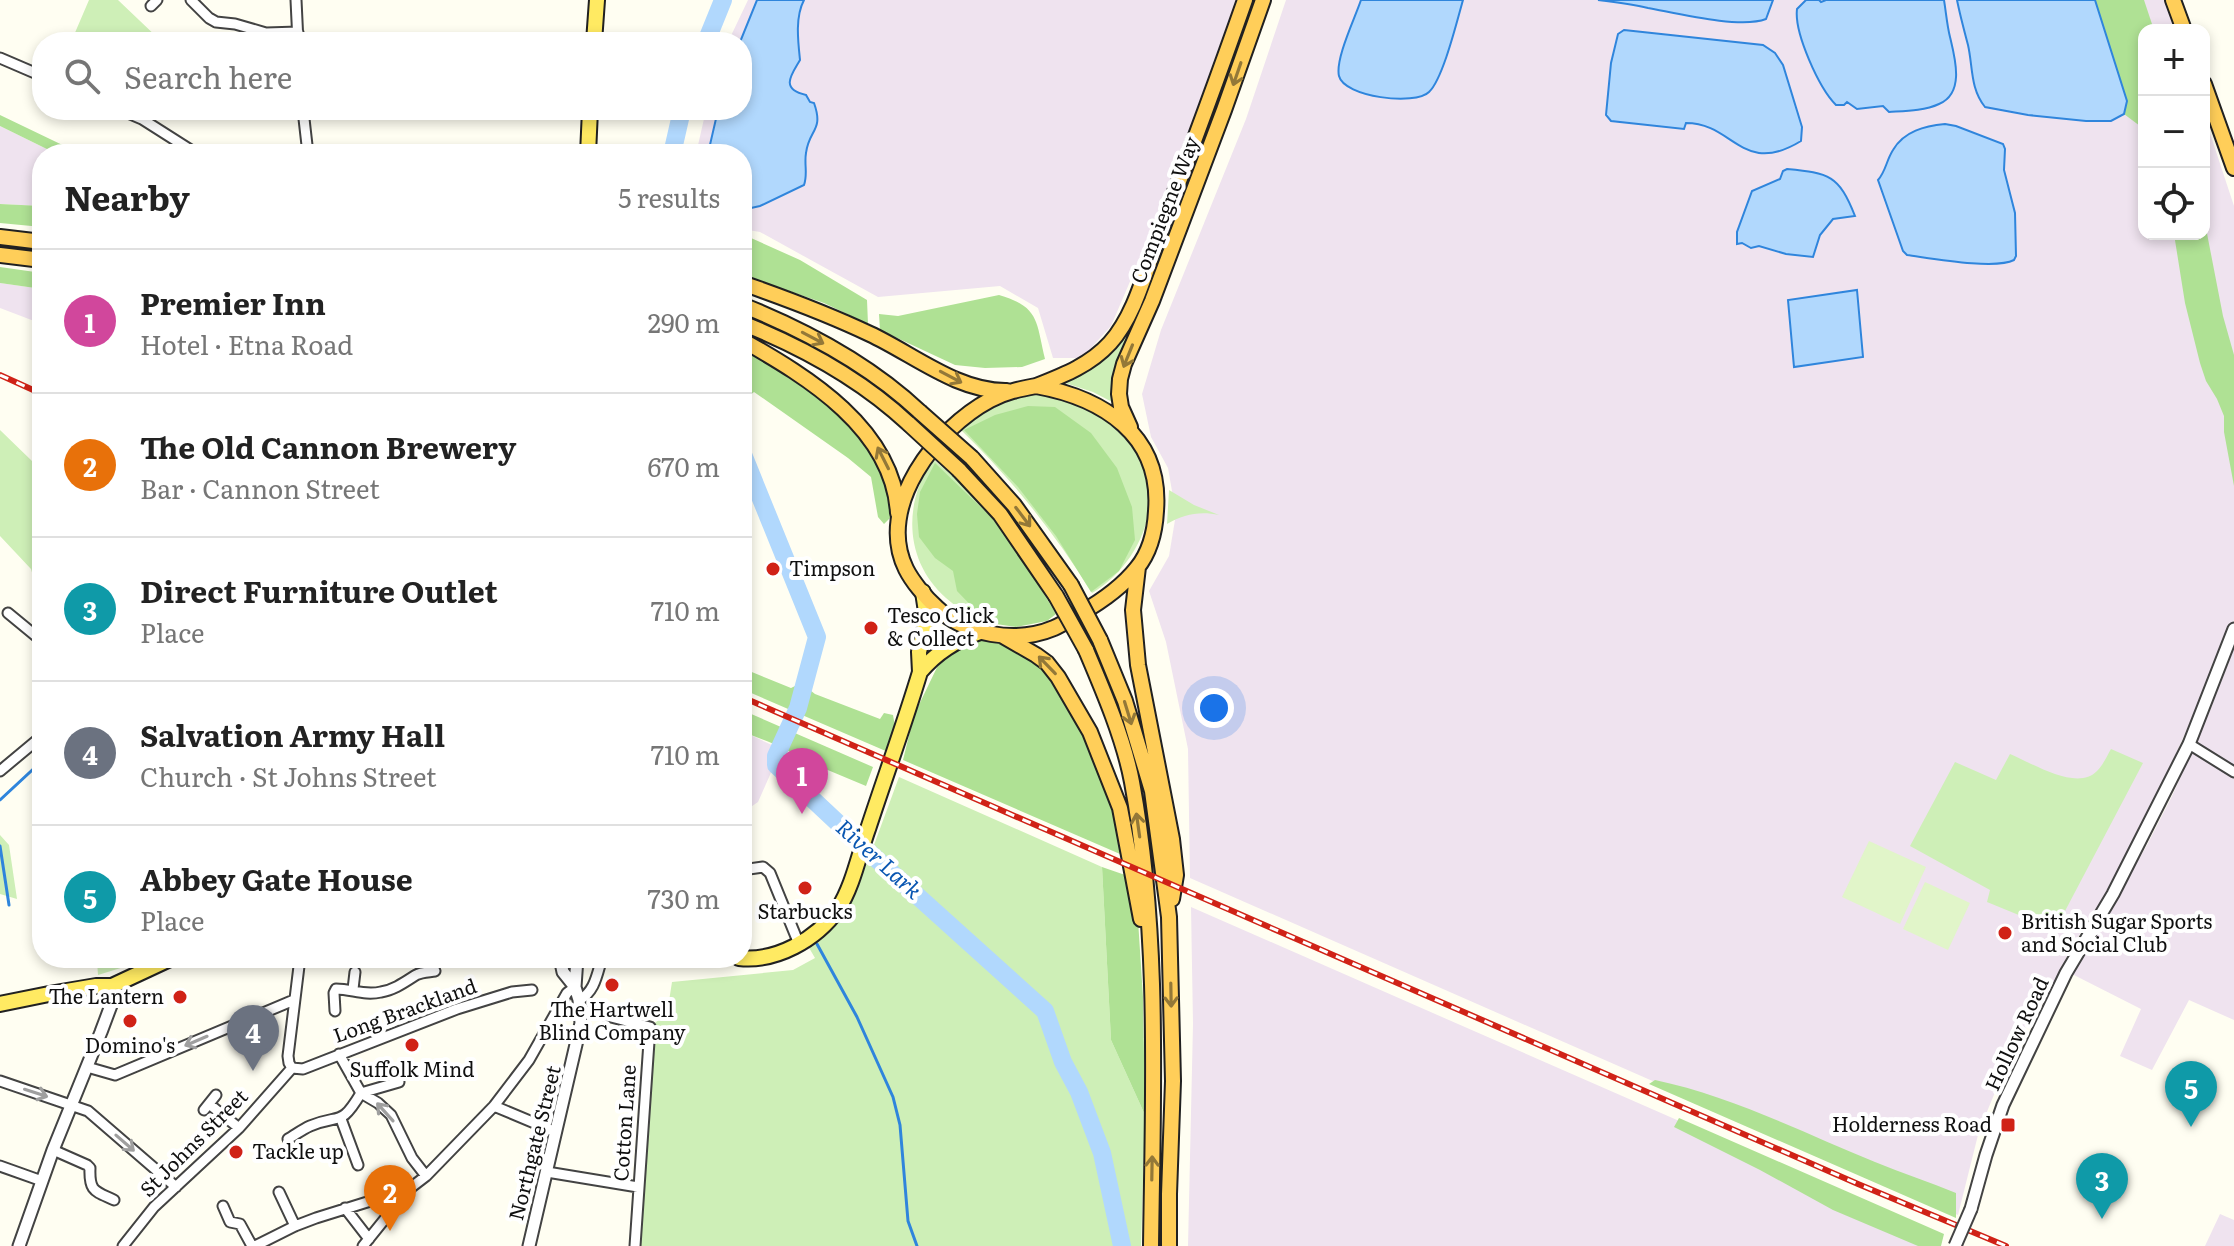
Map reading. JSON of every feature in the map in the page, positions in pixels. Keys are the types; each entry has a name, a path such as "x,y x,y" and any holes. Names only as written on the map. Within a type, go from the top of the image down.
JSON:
{"highway":[{"name":"Compiegne Way","path":"1036,386 1075,371 1089,362 1119,331 1135,298 1211,99 1245,0"},
{"name":"Compiegne Way","path":"1134,434 1121,407 1120,379 1219,125 1263,0"},
{"path":"2173,0 2182,24"},
{"path":"2208,96 2234,168"},
{"path":"0,237 32,241"},
{"path":"0,255 32,259"},
{"path":"752,286 870,334 967,385 994,391 1036,386 1058,390 1087,400 1111,414 1134,434 1151,467 1157,498 1155,530 1150,545 1138,567 1111,594 1055,627 1025,635 1000,635 980,632 960,624 946,616 906,570 901,553 897,503 888,467 878,448 839,406 807,380 752,346"},
{"path":"752,309 808,334 897,390 972,458 1014,505 1071,585 1100,640 1125,701 1152,791 1169,917 1173,1081 1169,1246"},
{"path":"752,327 798,348 886,403 959,470 1000,514 1056,596 1086,650 1108,701 1132,779 1150,919 1154,1041 1151,1246"},
{"path":"898,524 908,487 931,451 965,416 1010,391"},
{"path":"1138,567 1133,610 1138,665 1172,839 1176,875 1169,917"},
{"path":"1000,635 1047,663 1090,732 1120,808 1150,958"}],"main road":[{"path":"595,32 597,0"},
{"path":"588,144 590,120"},
{"path":"752,959 779,954 799,944 838,908 920,672 919,652 926,612 923,592"},
{"path":"920,672 953,642 980,632"},
{"path":"0,1004 112,986 151,968"}],"street":[{"path":"191,0 216,22 263,32"},
{"path":"296,0 298,32"},
{"path":"0,58 32,72"},
{"path":"144,120 181,144"},
{"path":"304,120 307,144"},
{"path":"8,613 32,633"},
{"name":"Hollow Road","path":"1955,1246 1971,1209 1995,1123 2066,973 2113,894 2189,744 2234,629"},
{"path":"0,771 32,744"},
{"path":"2189,744 2234,772"},
{"path":"752,867 763,867 770,873 799,944"},
{"path":"292,1068 288,1056 299,968"},
{"name":"Northgate Street","path":"562,968 575,987"},
{"name":"Northgate Street","path":"529,1246 581,1023 575,987 576,968"},
{"name":"Northgate Street","path":"580,1005 592,989 599,968"},
{"path":"335,1011 336,989 353,989 363,995 384,992 418,974 435,971"},
{"path":"353,989 355,972"},
{"path":"19,1246 53,1150 113,1000 112,986"},
{"path":"345,1208 366,1242 409,1189 426,1176 494,1106 529,1060 567,993 575,987"},
{"name":"Long Brackland","path":"292,1068 303,1069 457,1009 512,992 532,990"},
{"path":"87,1067 115,1075 294,1000"},
{"name":"Cotton Lane","path":"580,1005 650,1027 635,1246"},
{"path":"339,1054 361,1093 391,1115 412,1158 426,1176"},
{"name":"St Johns Street","path":"123,1246 142,1220 239,1128 292,1068"},
{"path":"0,1081 88,1111 176,1187"},
{"path":"288,1139 311,1126 341,1119 361,1093 399,1082"},
{"path":"216,1095 206,1107 239,1128"},
{"path":"494,1106 556,1132"},
{"path":"341,1119 358,1165"},
{"path":"53,1150 87,1165 90,1168 89,1185 114,1200"},
{"path":"0,1166 42,1181"},
{"path":"547,1172 638,1187"},
{"path":"223,1206 230,1222 240,1224 253,1246 295,1226 409,1189"},
{"path":"279,1192 295,1226"}],"shaded area":[{"path":"748,0 1236,0 1158,216 1111,326 1082,358 1053,358 1038,308 1000,286 878,297 760,232 752,231 752,144 698,144 704,120 752,120 752,32 733,32"},
{"path":"1286,0 2165,0 2174,24 2138,24 2138,240 2210,240 2210,133 2234,206 2234,620 2152,807 2107,891 2071,948 2046,999 2017,1039 1979,1131 1958,1215 1190,878 1188,749 1166,642 1149,591 1169,556 1176,514 1168,468 1151,437 1142,394 1161,330 1246,119"},
{"path":"0,126 37,144 32,144 32,206 0,204"},
{"path":"0,283 32,288 32,320 0,308"},
{"path":"2234,648 2234,1020 2189,1000 2152,1070 2120,1056 2141,1009 2072,974 2172,796"},
{"path":"752,736 774,746 770,755 773,768 758,802 752,806"},
{"path":"1191,907 1677,1120 1934,1246 1188,1246 1193,1024"},
{"path":"2220,1214 2234,1220 2234,1246 2205,1246"}],"green space":[{"path":"89,0 118,0 152,32 75,32"},
{"path":"2095,0 2144,0 2152,24 2138,24 2138,124 2124,114 2127,101"},
{"path":"0,115 61,144 37,144 0,126"},
{"path":"0,204 32,206 32,226 0,223"},
{"path":"752,238 800,260 867,300 868,324 824,303 752,278"},
{"path":"2175,240 2208,240 2234,355 2234,486 2224,416 2206,381 2185,303"},
{"path":"0,267 32,272 32,288 0,283"},
{"path":"999,295 1029,311 1037,326 1045,359 1022,367 955,365 880,330 879,314 898,316"},
{"path":"1137,318 1120,358 1118,405 1093,392 1062,382 1086,371 1105,357"},
{"path":"752,352 818,394 879,457 893,502 891,517 884,524 878,517 871,477 754,392 752,394"},
{"path":"1034,391 1073,396 1086,402 1129,436 1143,460 1149,481 1150,503 1146,524 1126,563 1092,593 1031,506 960,429 988,405"},
{"path":"1028,406 1055,407 1091,433 1117,468 1132,507 1135,540 1119,571 1091,592 1056,536 1018,487 964,430 995,415"},
{"path":"0,430 32,461 32,572 0,536"},
{"path":"933,459 1001,523 1057,613 1036,618 984,619 959,608 932,583 922,567 912,531 916,494"},
{"path":"935,463 992,518 1056,614 1047,621 1016,627 996,624 984,619 957,591 953,571 935,558 919,537 917,514 920,492"},
{"path":"1169,490 1219,515 1192,514 1167,524"},
{"path":"978,639 1004,645 1030,657 1045,672 1087,739 1115,814 1120,854 903,760 914,715 943,655"},
{"path":"752,672 791,688 801,683 815,694 880,719 884,713 893,715 896,732 888,752 752,693"},
{"path":"752,714 873,767 866,786 752,735"},
{"path":"2111,749 2143,763 2055,930 1987,902 1990,890 1910,846 1955,762 1996,780 2010,754 2054,774 2078,778 2088,777 2097,771"},
{"path":"899,777 1102,867 1111,1040 1145,1115 1141,1246 638,1246 652,1025 667,1014 672,982 793,970 815,958 808,946 843,911 867,864"},
{"path":"0,835 9,845 17,899 0,894"},
{"path":"1869,841 1926,867 1900,924 1842,897"},
{"path":"1102,867 1128,876 1138,920 1145,1115 1111,1040"},
{"path":"1925,882 1970,903 1948,950 1903,929"},
{"path":"98,968 121,968 98,975"},
{"path":"1655,1080 1739,1105 1956,1193 1956,1218 1649,1084"},
{"path":"1679,1118 1944,1234 1941,1246 1918,1246 1833,1210 1674,1127"}],"water":[{"path":"757,0 804,0 798,21 800,60 791,76 790,85 814,103 817,112 817,125 806,153 804,185 752,208 752,144 710,144 716,120 752,120 752,32 744,32"},
{"path":"1361,0 1463,0 1444,63 1429,92 1396,99 1366,94 1344,83 1339,76 1340,59"},
{"path":"1598,0 1773,0 1766,19 1741,22"},
{"path":"1806,0 1944,0 1956,65 1952,92 1939,104 1914,110 1889,112 1883,106 1857,109 1847,102 1836,105 1815,73 1799,32 1797,9"},
{"path":"1957,0 2095,0 2127,101 2124,114 2111,121 2086,121 1985,107 1974,85"},
{"path":"1624,30 1763,45 1775,53 1783,65 1802,127 1801,141 1781,151 1765,153 1739,146 1702,125 1686,123 1684,129 1611,121 1606,115 1611,63 1618,34"},
{"path":"1945,124 2003,144 2004,170 2015,213 2014,260 1992,264 1962,262 1907,255 1903,251 1878,180 1893,150 1903,138 1923,128"},
{"path":"1787,169 1813,172 1831,179 1844,192 1855,216 1833,219 1820,235 1813,257 1737,244 1737,232 1752,191 1780,179"},
{"path":"1857,290 1863,357 1794,367 1788,300"}],"waterway":[{"path":"710,32 723,0"},
{"path":"674,144 680,120"},
{"name":"River Lark","path":"752,477 817,637 798,708 776,756 776,765 1045,1011 1102,1153 1122,1246"},
{"path":"0,800 32,770"},
{"path":"0,846 9,905"},
{"path":"817,944 857,1017 893,1097 900,1125 908,1221 917,1246"}],"railway":[{"path":"0,375 32,389"},
{"path":"752,701 2006,1246"}],"place":[{"name":"Timpson","path":"773,569"},
{"name":"Tesco Click & Collect","path":"871,628"},
{"name":"Premier Inn","path":"802,814"},
{"name":"Starbucks","path":"805,888"},
{"name":"British Sugar Sports and Social Club","path":"2005,933"},
{"name":"The Hartwell Blind Company","path":"612,985"},
{"name":"The Lantern","path":"180,997"},
{"name":"Domino's","path":"130,1021"},
{"name":"Suffolk Mind","path":"412,1045"},
{"name":"Salvation Army Hall","path":"253,1071"},
{"name":"Holderness Road","path":"2008,1125"},
{"name":"Abbey Gate House","path":"2191,1127"},
{"name":"Tackle up","path":"236,1152"},
{"name":"Direct Furniture Outlet","path":"2102,1219"},
{"name":"The Old Cannon Brewery","path":"390,1231"}]}
